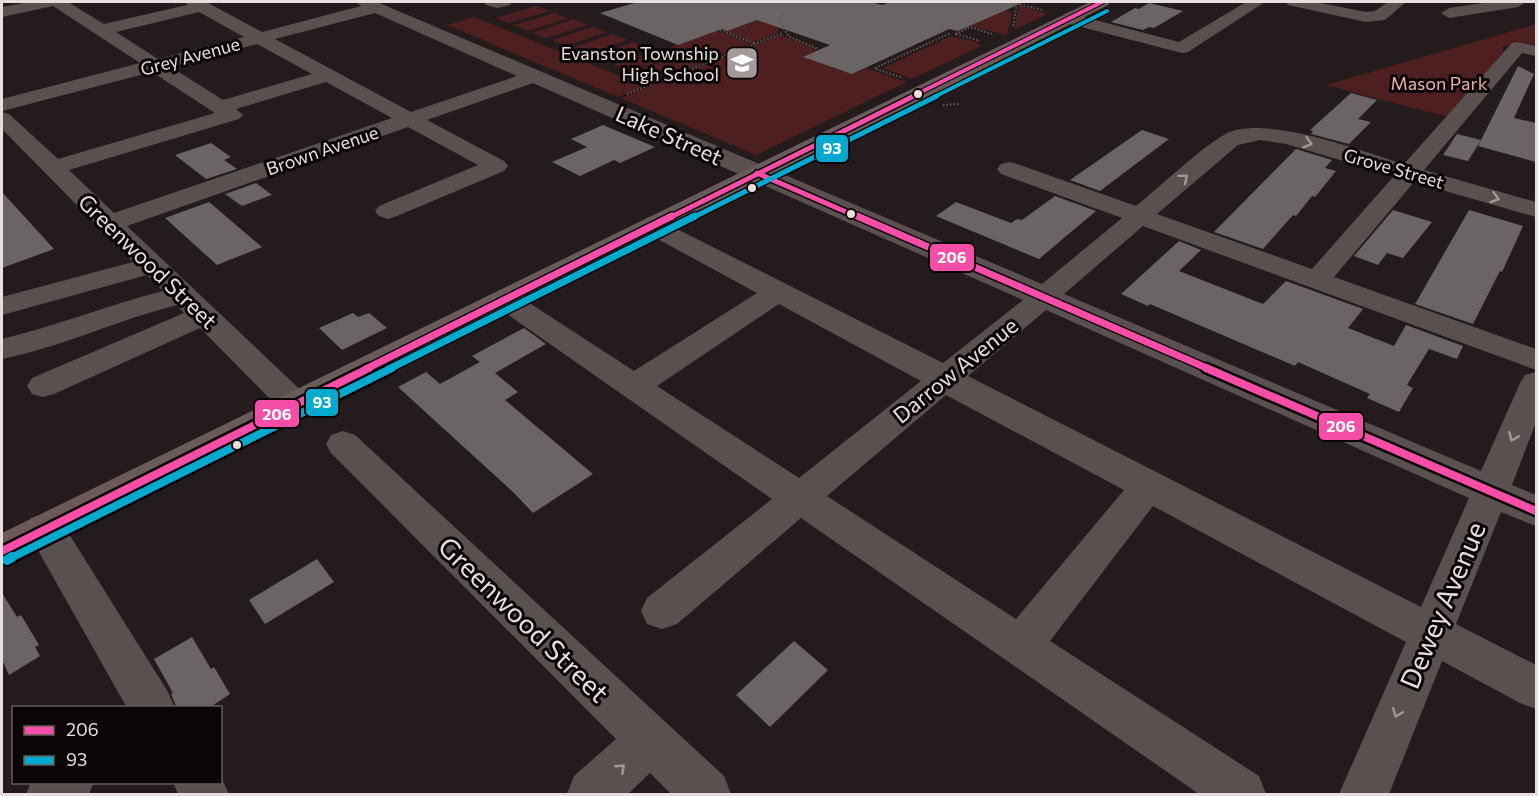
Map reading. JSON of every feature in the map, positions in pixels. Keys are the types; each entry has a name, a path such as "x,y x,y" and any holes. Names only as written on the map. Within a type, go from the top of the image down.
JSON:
{"main road":[{"path":"2,551 1102,2"}],"street":[{"path":"2,12 50,2"},
{"path":"49,154 232,115 58,2"},
{"path":"492,2 504,2"},
{"path":"1068,18 1182,53 1257,2"},
{"path":"1294,2 1366,17 1379,16 1398,2"},
{"path":"1449,13 1518,2"},
{"path":"101,30 197,4 496,166 388,212"},
{"name":"Grey Avenue","path":"3,119 154,66 261,38 371,4"},
{"name":"Lake Street","path":"371,4 1536,511"},
{"path":"1317,280 1410,173 1527,49"},
{"path":"145,119 329,75"},
{"name":"Brown Avenue","path":"110,223 534,76"},
{"name":"Greenwood Street","path":"3,119 49,154 110,223 295,404"},
{"name":"Grove Street","path":"1250,133 1290,138 1536,210"},
{"name":"Darrow Avenue","path":"662,611 1044,297 1230,140 1250,133"},
{"path":"1009,169 1536,360"},
{"path":"652,226 1536,688"},
{"path":"2,306 152,265"},
{"path":"633,386 778,292"},
{"path":"504,299 1241,795"},
{"path":"2,349 58,334 127,309 194,305"},
{"path":"43,386 194,305"},
{"name":"Dewey Avenue","path":"1364,795 1536,383"},
{"name":"Greenwood Street","path":"343,444 706,795"},
{"path":"1020,646 1148,486"},
{"path":"45,529 151,706"},
{"path":"592,795 650,741"},
{"path":"51,795 68,784"}],"path":[{"path":"1010,2 1045,11"},
{"path":"1011,34 1017,3"},
{"path":"784,14 779,19 783,33 818,49"},
{"path":"912,82 875,68 951,33 970,27 996,35"},
{"path":"720,30 755,43"},
{"path":"618,98 783,33"},
{"path":"951,33 981,42"}],"green space":[{"path":"1019,5 1047,14 1014,30"},
{"path":"536,6 550,11 509,23 496,18"},
{"path":"1005,10 1012,12 1007,35 970,26"},
{"path":"554,13 568,18 528,31 514,25"},
{"path":"775,13 778,33 755,42 725,31"},
{"path":"474,17 622,77 683,53 669,48 717,31 751,43 618,97 447,25"},
{"path":"573,19 587,25 547,38 532,33"},
{"name":"Mason Park","path":"1536,24 1536,45 1520,42 1503,47 1503,54 1448,117 1326,85"},
{"path":"592,27 607,32 566,46 552,40"},
{"path":"612,34 628,40 587,54 572,48"},
{"path":"781,35 818,50 804,57 852,74 866,68 907,82 756,155 621,98"},
{"path":"951,36 976,42 981,46 912,79 883,68"},
{"path":"633,42 649,48 608,63 592,57"},
{"path":"654,50 671,56 631,72 614,65"}],"building":[{"name":"Evanston Township High School","path":"638,2 870,2 882,5 891,2 1024,2 958,31 949,29 852,74 803,57 830,45 757,20 727,31 722,29 678,45 600,13"},
{"path":"1149,3 1183,11 1154,28 1149,27 1143,30 1111,22 1135,8 1139,9"},
{"path":"1518,66 1534,74 1514,118 1536,123 1536,162 1478,146"},
{"path":"1351,93 1377,100 1358,119 1371,122 1349,144 1311,134 1313,131 1310,130"},
{"path":"603,125 655,147 620,163 614,160 580,176 552,162 587,147 571,139"},
{"path":"1142,130 1169,139 1100,191 1070,180"},
{"path":"1457,134 1481,140 1468,161 1443,155"},
{"path":"211,143 231,157 224,160 237,169 206,179 175,155"},
{"path":"1296,149 1332,160 1325,168 1336,171 1315,197 1312,196 1296,216 1293,215 1263,249 1214,232"},
{"path":"256,183 272,195 242,206 225,194"},
{"path":"2,192 54,249 2,268"},
{"path":"1055,196 1096,211 1039,259 936,216 956,202 1011,223 1017,219 1022,220"},
{"path":"209,202 262,247 217,265 165,218"},
{"path":"1393,210 1432,222 1403,258 1387,253 1378,265 1354,256"},
{"path":"1469,210 1523,226 1502,272 1500,271 1473,324 1415,304"},
{"path":"1179,241 1201,250 1179,271 1263,304 1286,281 1363,309 1348,328 1394,346 1406,325 1463,346 1457,359 1429,349 1407,385 1413,388 1399,412 1367,398 1370,394 1298,362 1295,366 1150,304 1148,306 1121,294"},
{"path":"353,313 358,317 369,313 387,328 342,350 319,328"},
{"path":"524,328 546,344 495,373 518,392 505,400 593,474 533,513 398,387 426,372 440,384 480,362 472,356"},
{"path":"317,559 334,582 265,624 249,600"},
{"path":"2,593 17,617 21,615 39,645 35,647 40,656 9,675 2,660"},
{"path":"192,637 211,669 214,667 230,694 212,706 176,706 171,694 173,693 154,659"},
{"path":"794,641 828,670 770,727 736,695"}],"transit line":[{"name":"206","path":"2,551 1102,2"},
{"name":"93","path":"7,560 1107,11"},
{"name":"206","path":"757,173 1536,511"}],"place":[{"name":"Evanston Township High School","path":"742,63"}]}
